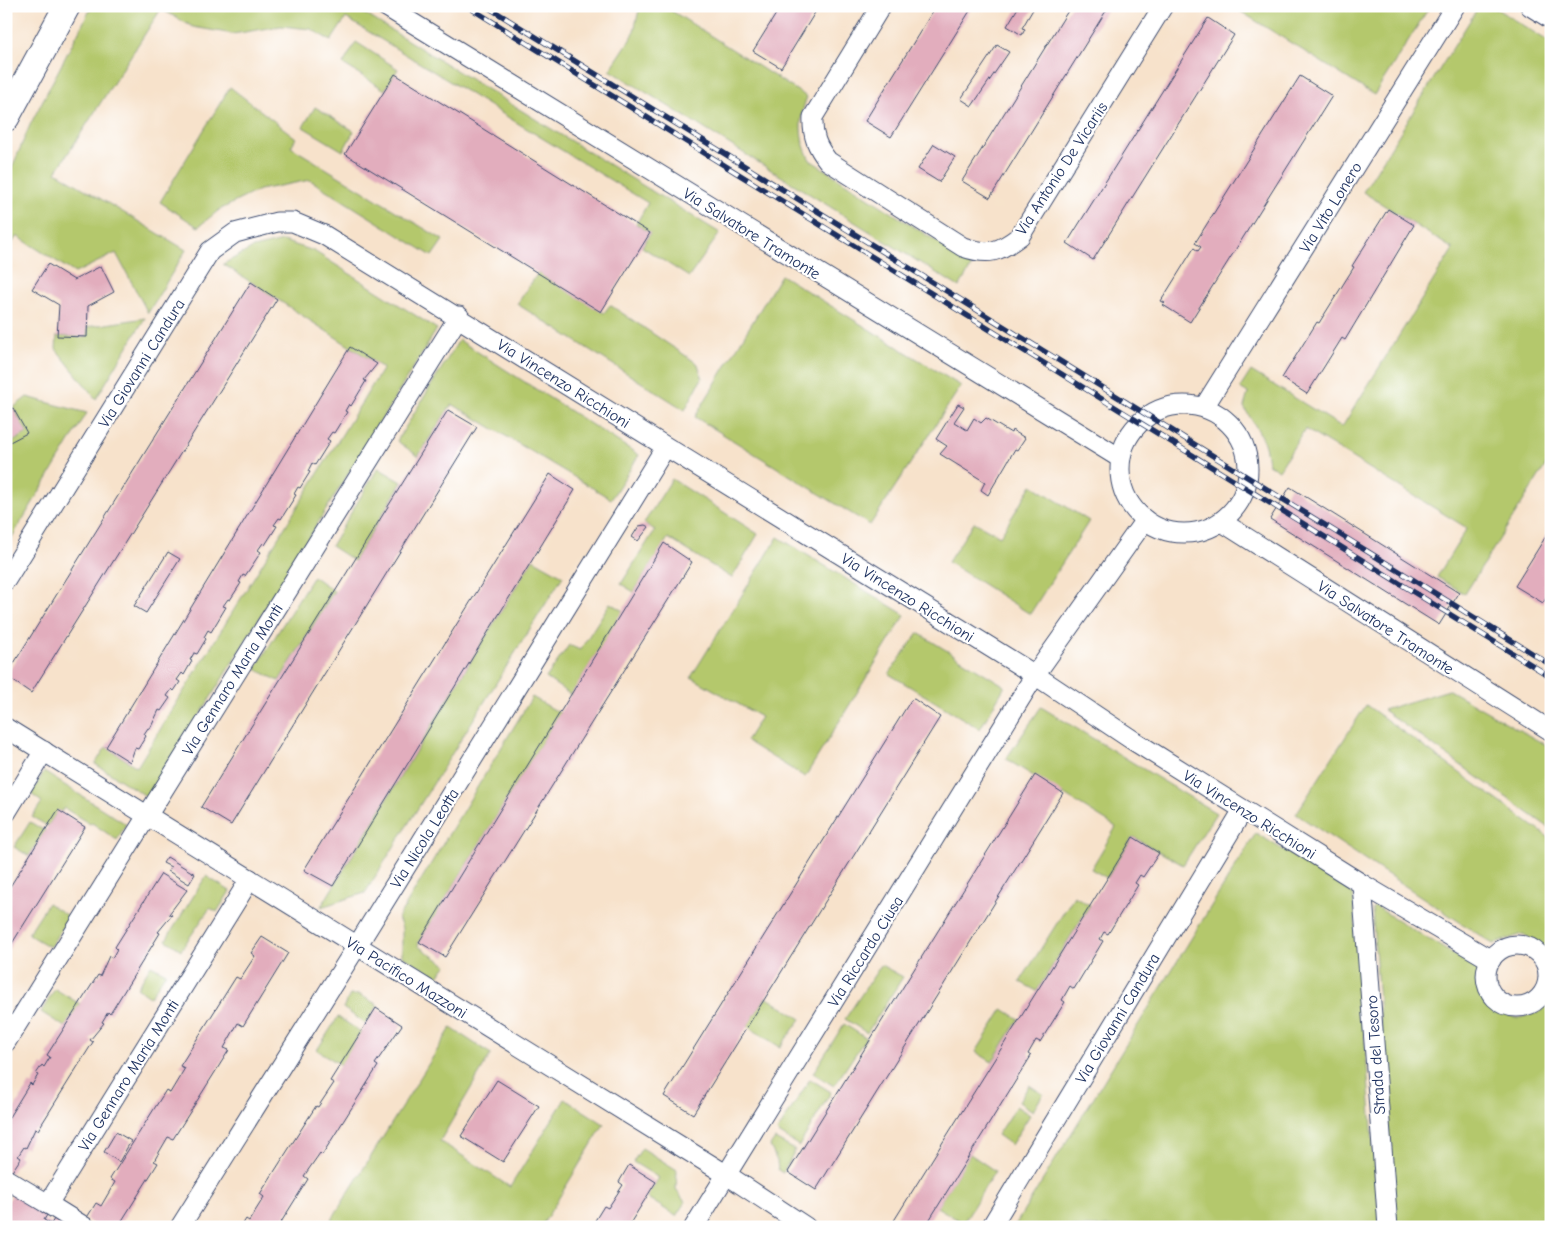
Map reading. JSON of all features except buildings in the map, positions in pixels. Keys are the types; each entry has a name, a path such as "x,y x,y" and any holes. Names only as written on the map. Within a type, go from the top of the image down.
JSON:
{"main road":[{"path":"6,118 67,6"}],"street":[{"name":"Via Salvatore Tramonte","path":"385,6 1120,458"},
{"name":"Via Antonio De Vicariis","path":"881,6 819,104 813,117 812,133 818,148 828,161 963,247 976,252 991,253 1006,247 1020,236 1163,6"},
{"name":"Via Vito Lonero","path":"1204,408 1455,6"},
{"path":"1530,6 1551,19"},
{"name":"Via Giovanni Candura","path":"6,580 210,251 235,233 277,222 293,222 324,235"},
{"name":"Via Vincenzo Ricchioni","path":"324,235 458,316 665,448 1035,675 1134,741 1362,884 1491,960"},
{"name":"Via Gennaro Maria Monti","path":"6,1042 458,316"},
{"path":"1188,405 1204,408 1224,418 1237,433 1246,450 1249,470 1246,490 1236,508 1222,522 1204,531 1184,534 1163,530 1145,520 1132,508 1124,493 1120,476 1120,458 1137,425 1152,413 1169,406 1188,405"},
{"name":"Via Nicola Leotta","path":"180,1227 357,946 665,448"},
{"name":"Via Riccardo Ciusa","path":"694,1227 1035,675 1145,520"},
{"name":"Via Salvatore Tramonte","path":"1222,522 1450,668 1551,730"},
{"name":"Via Pacifico Mazzoni","path":"6,728 727,1175 806,1227"},
{"path":"6,813 44,751"},
{"name":"Via Giovanni Candura","path":"991,1227 1243,810"},
{"name":"Via Gennaro Maria Monti","path":"48,1204 250,879"},
{"name":"Strada del Tesoro","path":"1362,884 1388,1227"},
{"path":"6,1179 85,1227"}],"green space":[{"path":"92,6 352,6 720,233 689,277 642,247 650,233 636,224 648,203 346,18 331,41 311,29 281,26 233,34 193,27 161,9 56,172 186,250 148,313 116,253 75,273 17,236 6,252 6,182 30,125"},
{"path":"640,6 664,6 807,97 802,113 801,129 806,152 810,160 964,259 975,261 959,287 610,70 633,35"},
{"path":"1232,6 1430,6 1374,95"},
{"path":"1479,6 1492,6 1551,43 1551,457 1465,594 1437,577 1467,528 1305,429 1279,470 1268,464 1263,439 1244,407 1248,393 1240,388 1251,371 1342,427 1453,249 1363,192"},
{"path":"356,42 398,69 385,90 343,64"},
{"path":"230,87 296,138 291,147 443,240 432,256 310,180 259,190 219,210 198,227 160,202"},
{"path":"315,107 354,131 343,151 303,127"},
{"path":"283,241 314,251 437,329 149,798 95,764 106,747 137,767 383,368 223,264 253,248"},
{"path":"538,273 604,313 610,305 698,364 702,378 685,410 517,304"},
{"path":"781,275 961,386 870,525 695,417"},
{"path":"145,318 96,399 56,349 57,336 87,337 87,327"},
{"path":"459,340 639,455 611,499 452,404 418,456 397,441"},
{"path":"27,397 87,413 6,547 6,446 27,433 13,408"},
{"path":"378,468 402,482 354,561 331,546"},
{"path":"672,479 758,534 732,578 668,538 634,592 621,584 655,530 644,523"},
{"path":"1032,485 1089,521 1030,614 948,562 974,522 1000,536"},
{"path":"778,537 905,615 805,777 746,741 761,717 691,677"},
{"path":"533,559 563,576 365,893 321,907"},
{"path":"313,576 334,591 279,681 255,669"},
{"path":"610,603 623,611 571,695 546,678 569,645 580,650"},
{"path":"918,633 1005,686 980,729 889,674"},
{"path":"1449,690 1551,748 1551,829 1383,710"},
{"path":"532,697 560,713 419,942 418,946 447,965 438,976 402,956 402,928 398,918"},
{"path":"1366,705 1551,839 1551,951 1523,934 1493,944 1296,814"},
{"path":"1041,707 1216,813 1183,865 1133,837 1107,878 1091,869 1116,827 1006,759"},
{"path":"44,772 126,824 117,840 92,823 90,824 64,808 61,812 58,810 48,826 32,817 42,802 31,794"},
{"path":"30,822 45,831 29,856 14,847"},
{"path":"1256,833 1353,893 1380,1227 1014,1227"},
{"path":"206,876 230,891 217,912 210,908 181,950 166,940"},
{"path":"1074,896 1090,905 1037,991 1020,982"},
{"path":"48,903 69,917 50,947 28,934"},
{"path":"1375,906 1480,971 1482,995 1499,1013 1519,1018 1540,1012 1551,1000 1551,1227 1396,1227 1372,909"},
{"path":"151,965 166,973 150,997 137,988"},
{"path":"881,965 903,977 867,1033 845,1019"},
{"path":"55,989 80,1004 65,1027 41,1012"},
{"path":"350,995 360,995 378,1005 366,1024 343,1008"},
{"path":"766,997 801,1019 780,1047 747,1026"},
{"path":"1003,1009 1019,1019 992,1062 976,1052"},
{"path":"338,1017 361,1032 341,1065 317,1050"},
{"path":"844,1024 866,1038 834,1086 813,1073"},
{"path":"451,1028 491,1054 440,1141 510,1187 565,1099 604,1124 541,1227 327,1227"},
{"path":"810,1079 831,1092 799,1146 777,1132"},
{"path":"1029,1085 1043,1094 1033,1111 1019,1102"},
{"path":"1016,1106 1030,1115 1011,1145 997,1135"},
{"path":"775,1139 795,1150 783,1173 778,1170 777,1161 770,1146"},
{"path":"642,1148 677,1170 676,1190 685,1202 676,1216 646,1197 659,1178 633,1162"},
{"path":"970,1154 995,1171 963,1223 937,1207"}],"railway":[{"path":"467,6 1551,677"},
{"path":"486,6 1551,665"}]}
